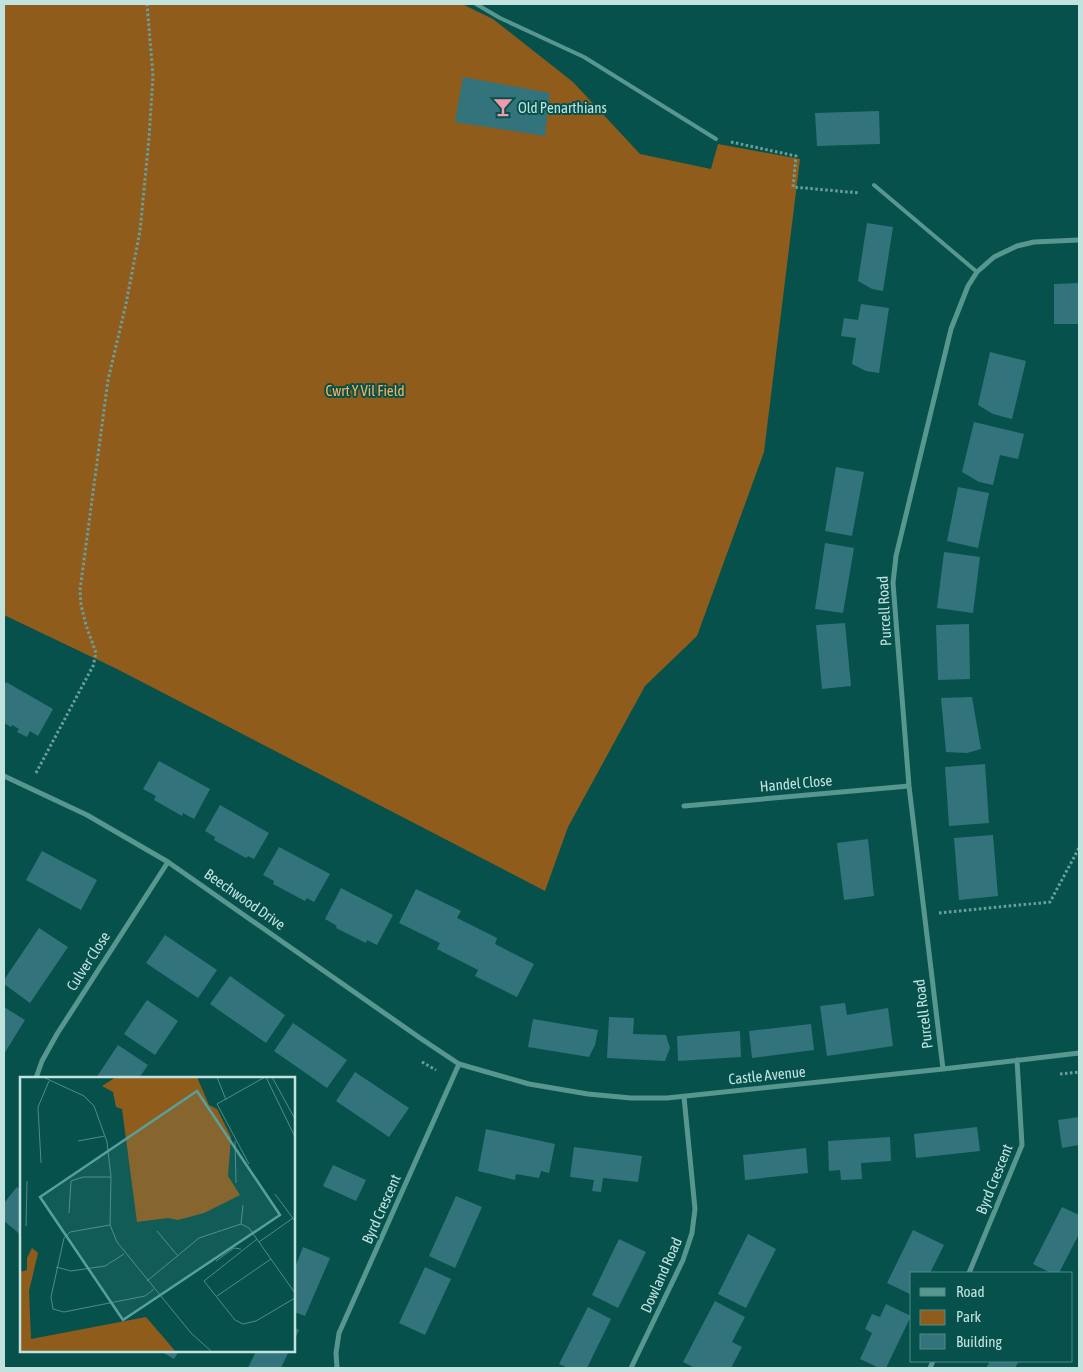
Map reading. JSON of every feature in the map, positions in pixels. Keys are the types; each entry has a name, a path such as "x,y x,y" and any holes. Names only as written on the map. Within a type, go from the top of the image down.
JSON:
{"street":[{"name":"Purcell Road","path":"943,1069 909,786 893,583 894,569 900,536 951,329 968,286 977,272 994,257 1017,246 1034,242 1079,240"},
{"name":"Beechwood Drive","path":"4,776 88,815 168,862 459,1064"},
{"name":"Handel Close","path":"684,806 909,786"},
{"name":"Culver Close","path":"36,1077 42,1061 57,1034 168,862"},
{"name":"Castle Avenue","path":"459,1064 529,1084 588,1094 632,1098 684,1096 1079,1053"},
{"name":"Byrd Crescent","path":"969,1272 1022,1144 1017,1060"},
{"name":"Byrd Crescent","path":"337,1368 336,1353 339,1332 459,1064"},
{"name":"Dowland Road","path":"631,1368 683,1260 692,1233 695,1210 684,1096"}],"lane":[{"path":"476,4 500,18 584,57 716,139"},
{"path":"874,185 977,272"}],"path":[{"path":"36,774 94,666 96,657 81,605 80,590 108,380 126,304 140,231 153,76 147,4"},
{"path":"716,139 796,156 793,187 886,195"},
{"path":"924,914 1050,902 1079,848"}],"green space":[{"name":"Cwrt Y Vil Field","path":"4,4 462,4 493,19 573,82 640,154 711,169 718,144 800,159 764,452 697,636 645,686 568,827 545,891 117,669 4,615"}],"building":[{"name":"Old Penarthians","path":"463,77 550,93 545,136 455,122"},
{"path":"879,111 880,144 817,146 815,113"},
{"path":"867,223 893,227 883,291 872,289 858,281"},
{"path":"1079,283 1079,324 1054,324 1054,284"},
{"path":"861,304 889,308 879,373 866,371 852,364 856,338 841,336 844,318 858,320"},
{"path":"990,352 1026,361 1012,419 993,414 978,405"},
{"path":"974,422 1024,434 1018,459 1000,455 993,485 979,482 962,472"},
{"path":"836,467 864,472 852,536 825,531"},
{"path":"958,487 989,493 978,548 947,541"},
{"path":"825,543 854,548 843,613 815,609"},
{"path":"944,552 980,557 973,613 937,608"},
{"path":"845,623 851,686 822,689 816,625"},
{"path":"969,624 970,679 938,680 936,625"},
{"path":"6,682 53,709 38,736 30,731 27,737 17,732 19,729 4,723 4,685"},
{"path":"972,697 981,749 967,753 946,752 941,698"},
{"path":"159,761 210,789 194,819 183,813 182,816 154,800 156,796 143,789"},
{"path":"985,764 989,823 949,826 945,767"},
{"path":"220,805 269,833 254,859 248,856 246,858 214,840 215,837 205,831"},
{"path":"993,835 998,896 959,900 954,838"},
{"path":"868,839 874,896 844,900 837,843"},
{"path":"279,847 330,874 314,902 307,898 305,901 273,884 274,881 263,875"},
{"path":"42,851 97,880 81,910 26,880"},
{"path":"341,888 393,915 377,945 367,940 366,943 336,928 337,926 325,919"},
{"path":"416,889 461,911 457,918 497,938 495,944 534,964 517,997 475,976 478,970 437,949 440,943 399,923"},
{"path":"39,928 68,947 30,1003 4,984 4,980"},
{"path":"165,935 217,970 198,998 146,963"},
{"path":"230,976 285,1015 266,1043 210,1004"},
{"path":"147,1000 178,1021 155,1055 124,1034"},
{"path":"845,1003 847,1015 888,1008 893,1046 827,1056 820,1006"},
{"path":"4,1007 25,1020 4,1054"},
{"path":"609,1017 634,1018 633,1034 666,1035 670,1048 665,1061 607,1058"},
{"path":"533,1019 598,1030 595,1045 589,1057 528,1047"},
{"path":"293,1023 347,1060 327,1088 274,1051"},
{"path":"811,1024 814,1050 752,1058 749,1031"},
{"path":"740,1031 741,1057 678,1061 677,1036"},
{"path":"118,1045 148,1065 140,1077 97,1077"},
{"path":"355,1072 409,1108 389,1137 336,1101"},
{"path":"1079,1117 1079,1145 1062,1148 1058,1120"},
{"path":"977,1127 980,1151 916,1158 914,1134"},
{"path":"486,1129 555,1144 549,1173 541,1171 539,1178 516,1174 515,1180 478,1171"},
{"path":"890,1137 891,1161 861,1163 862,1179 841,1180 840,1170 829,1171 828,1141"},
{"path":"574,1147 642,1156 638,1182 603,1178 601,1192 592,1191 594,1180 570,1177"},
{"path":"806,1148 808,1173 745,1180 743,1155"},
{"path":"333,1165 366,1180 356,1201 323,1186"},
{"path":"17,1187 20,1189 20,1234 4,1221 4,1203"},
{"path":"456,1196 482,1207 455,1268 429,1256"},
{"path":"1062,1207 1079,1215 1079,1234 1060,1272 1049,1272 1033,1264"},
{"path":"913,1230 944,1245 930,1272 910,1272 910,1294 887,1283"},
{"path":"748,1234 776,1249 746,1308 718,1294"},
{"path":"619,1239 646,1252 618,1308 592,1295"},
{"path":"303,1247 330,1258 305,1316 295,1312 295,1267"},
{"path":"425,1267 451,1279 425,1335 399,1323"},
{"path":"715,1301 745,1317 732,1342 742,1347 731,1368 695,1368 683,1362"},
{"path":"886,1304 910,1316 886,1368 879,1368 860,1359 872,1333 865,1329 872,1314 880,1317"},
{"path":"588,1307 611,1319 587,1368 568,1368 559,1364"},
{"path":"295,1328 299,1330 295,1339"},
{"path":"162,1352 178,1352 174,1359"},
{"path":"256,1352 289,1352 281,1368 248,1368"},
{"path":"989,1362 1018,1362 1015,1368 986,1368"}],"place":[{"name":"Old Penarthians","path":"503,107"}]}
